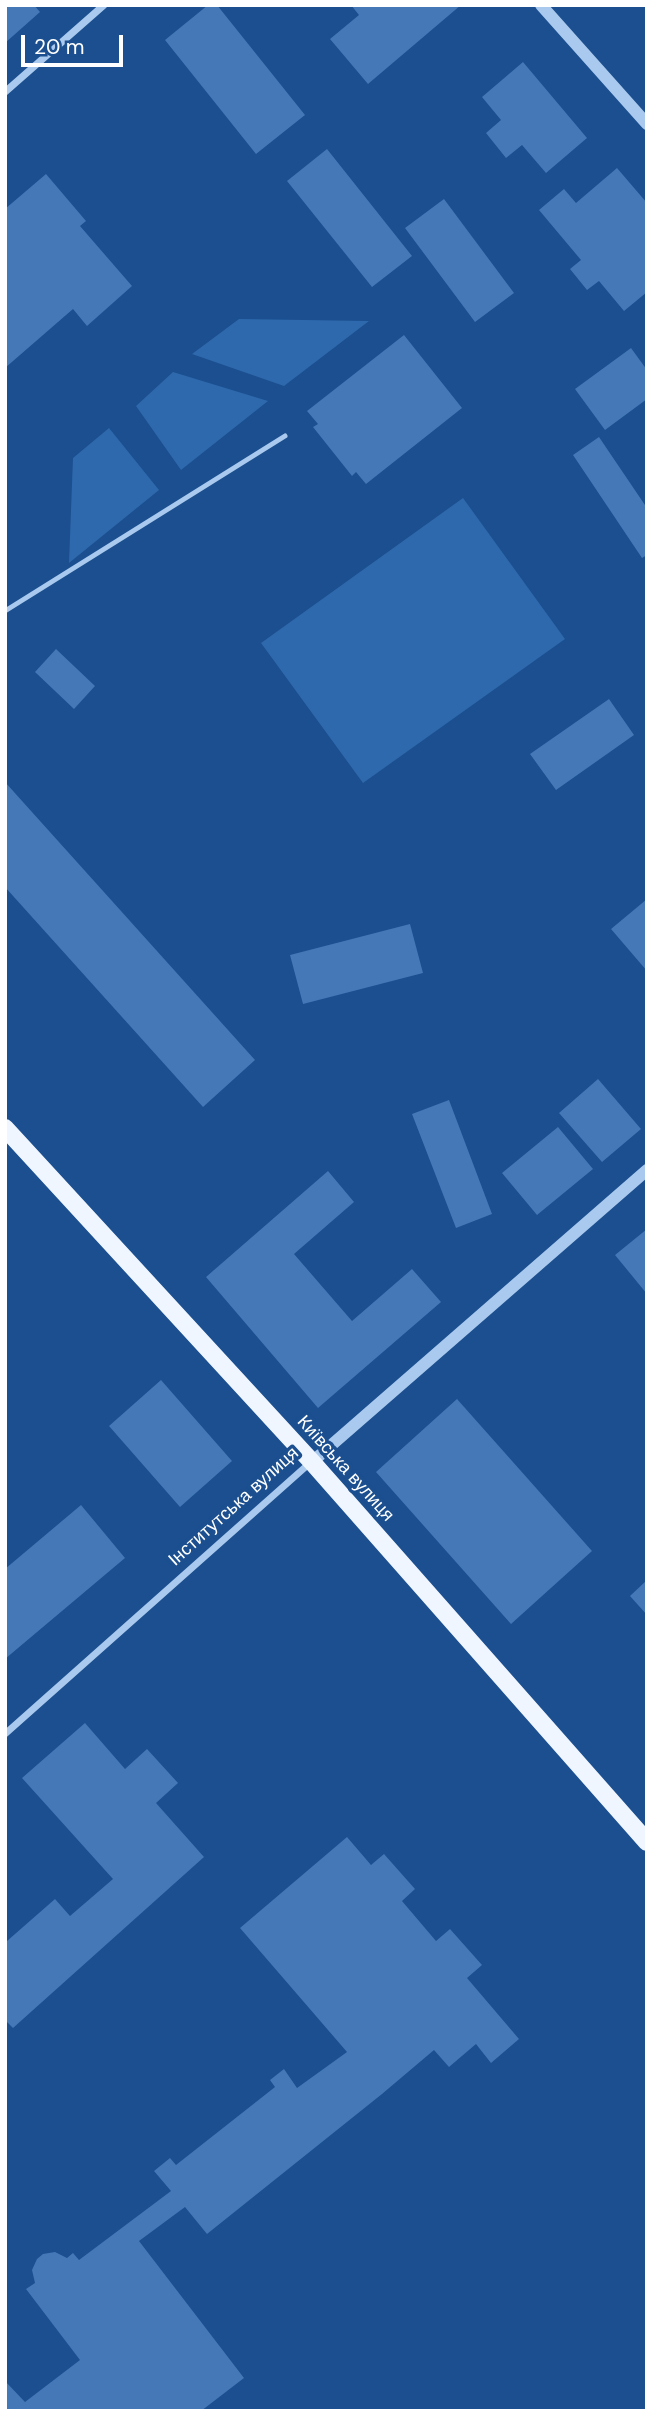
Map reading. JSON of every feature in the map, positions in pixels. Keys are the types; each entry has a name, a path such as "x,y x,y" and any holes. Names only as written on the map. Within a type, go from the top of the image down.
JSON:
{"main road":[{"name":"Київська вулиця","path":"5,1128 312,1462 647,1842"}],"street":[{"path":"5,92 104,5"},
{"path":"541,5 647,124"},
{"name":"Інститутська вулиця","path":"5,1734 647,1170"}],"lane":[{"path":"5,611 285,436"}],"shaded area":[{"path":"239,319 369,321 284,386 192,354"},
{"path":"173,372 268,401 181,470 136,406"},
{"path":"109,428 159,490 69,563 73,458"},
{"path":"463,498 565,639 363,783 261,643"}],"building":[{"path":"5,5 34,5 40,12 5,43"},
{"path":"208,5 217,5 305,115 256,154 165,40"},
{"path":"351,5 461,5 368,84 330,39 359,15"},
{"path":"523,62 587,138 546,173 522,145 506,158 486,133 501,120 482,97"},
{"path":"327,149 412,256 372,287 287,181"},
{"path":"617,168 647,203 647,292 624,311 599,281 587,290 570,269 581,260 539,210 564,189 576,203"},
{"path":"46,174 86,221 80,226 132,286 87,326 73,309 5,368 5,209"},
{"path":"444,199 514,293 475,322 405,228"},
{"path":"404,335 462,408 366,484 356,472 352,476 313,427 318,424 307,411"},
{"path":"631,348 647,370 647,399 605,430 575,389"},
{"path":"599,437 647,508 647,555 642,558 573,455"},
{"path":"56,649 95,686 74,709 35,672"},
{"path":"609,699 634,735 556,790 530,754"},
{"path":"5,782 255,1060 203,1107 5,887"},
{"path":"647,899 647,971 611,929"},
{"path":"410,924 423,973 303,1004 290,955"},
{"path":"598,1079 641,1129 602,1162 559,1113"},
{"path":"449,1100 492,1214 456,1228 412,1114"},
{"path":"558,1127 593,1169 537,1215 502,1173"},
{"path":"328,1171 354,1202 294,1254 352,1321 412,1269 441,1302 318,1408 206,1277"},
{"path":"647,1229 647,1294 615,1255"},
{"path":"161,1380 232,1461 180,1507 109,1426"},
{"path":"457,1399 592,1551 511,1624 376,1472"},
{"path":"81,1505 125,1558 5,1659 5,1569"},
{"path":"647,1580 647,1615 630,1596"},
{"path":"85,1723 125,1769 147,1749 178,1783 156,1803 204,1857 13,2028 5,2020 5,1939 7,1941 55,1899 70,1916 113,1879 22,1778"},
{"path":"347,1837 371,1865 384,1854 415,1889 402,1901 436,1941 450,1929 482,1965 467,1978 519,2039 491,2063 476,2044 449,2067 434,2050 207,2234 185,2207 139,2241 244,2378 201,2411 5,2411 5,2381 25,2402 80,2360 26,2289 35,2283 32,2270 37,2259 43,2254 55,2252 67,2258 73,2253 79,2260 171,2191 154,2171 170,2158 176,2165 275,2087 270,2080 284,2069 297,2088 347,2052 240,1928"}]}
